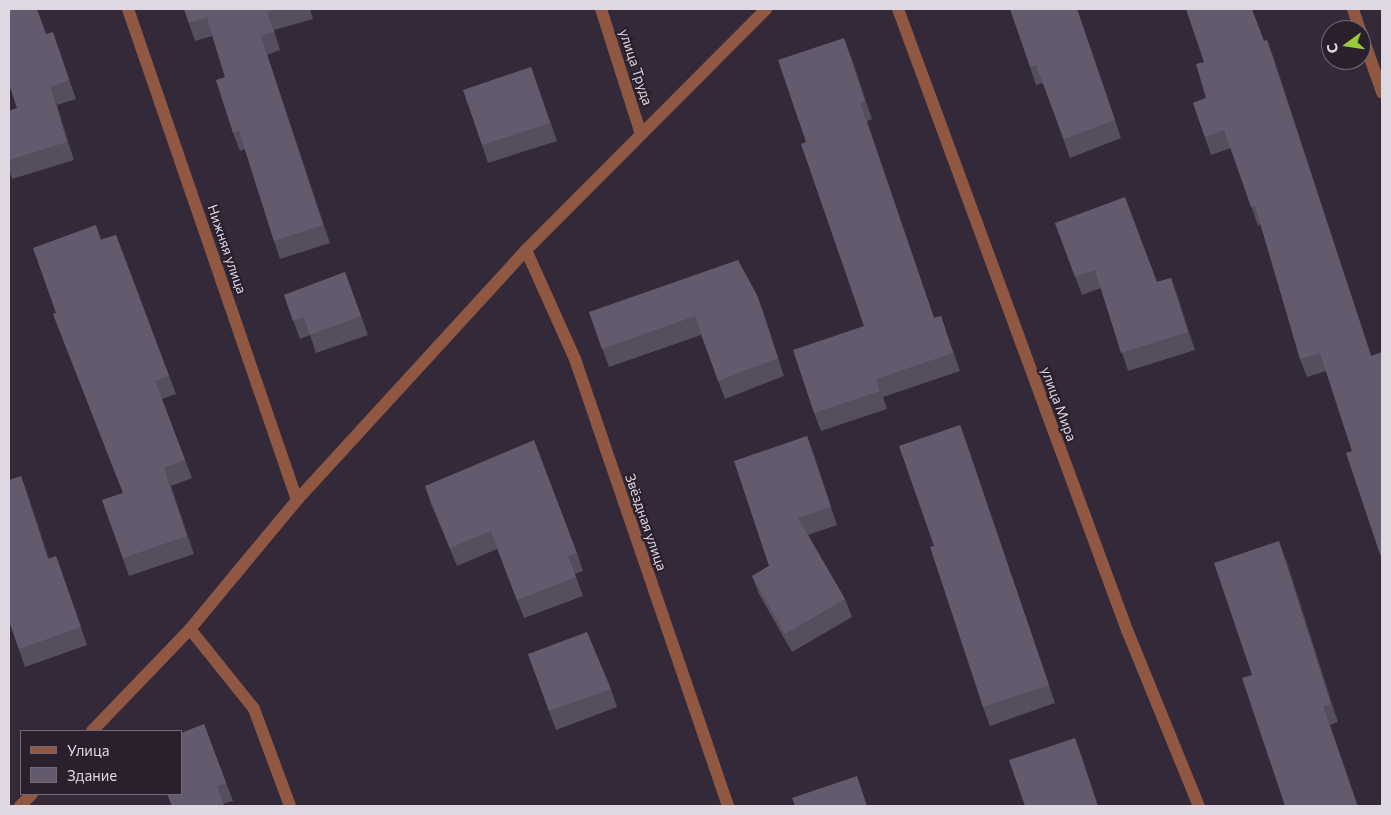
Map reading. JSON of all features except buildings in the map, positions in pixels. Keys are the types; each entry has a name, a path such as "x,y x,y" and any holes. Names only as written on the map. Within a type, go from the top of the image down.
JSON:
{"street":[{"name":"Нижняя улица","path":"128,9 298,500"},
{"name":"улица Труда","path":"601,9 641,134"},
{"path":"93,730 190,629 298,500 526,250 766,9"},
{"name":"улица Мира","path":"898,9 1127,630 1199,806"},
{"path":"1371,60 1382,92"},
{"name":"Звёздная улица","path":"526,250 575,359 728,806"},
{"path":"190,629 254,709 290,806"},
{"path":"20,806 31,795"}]}
